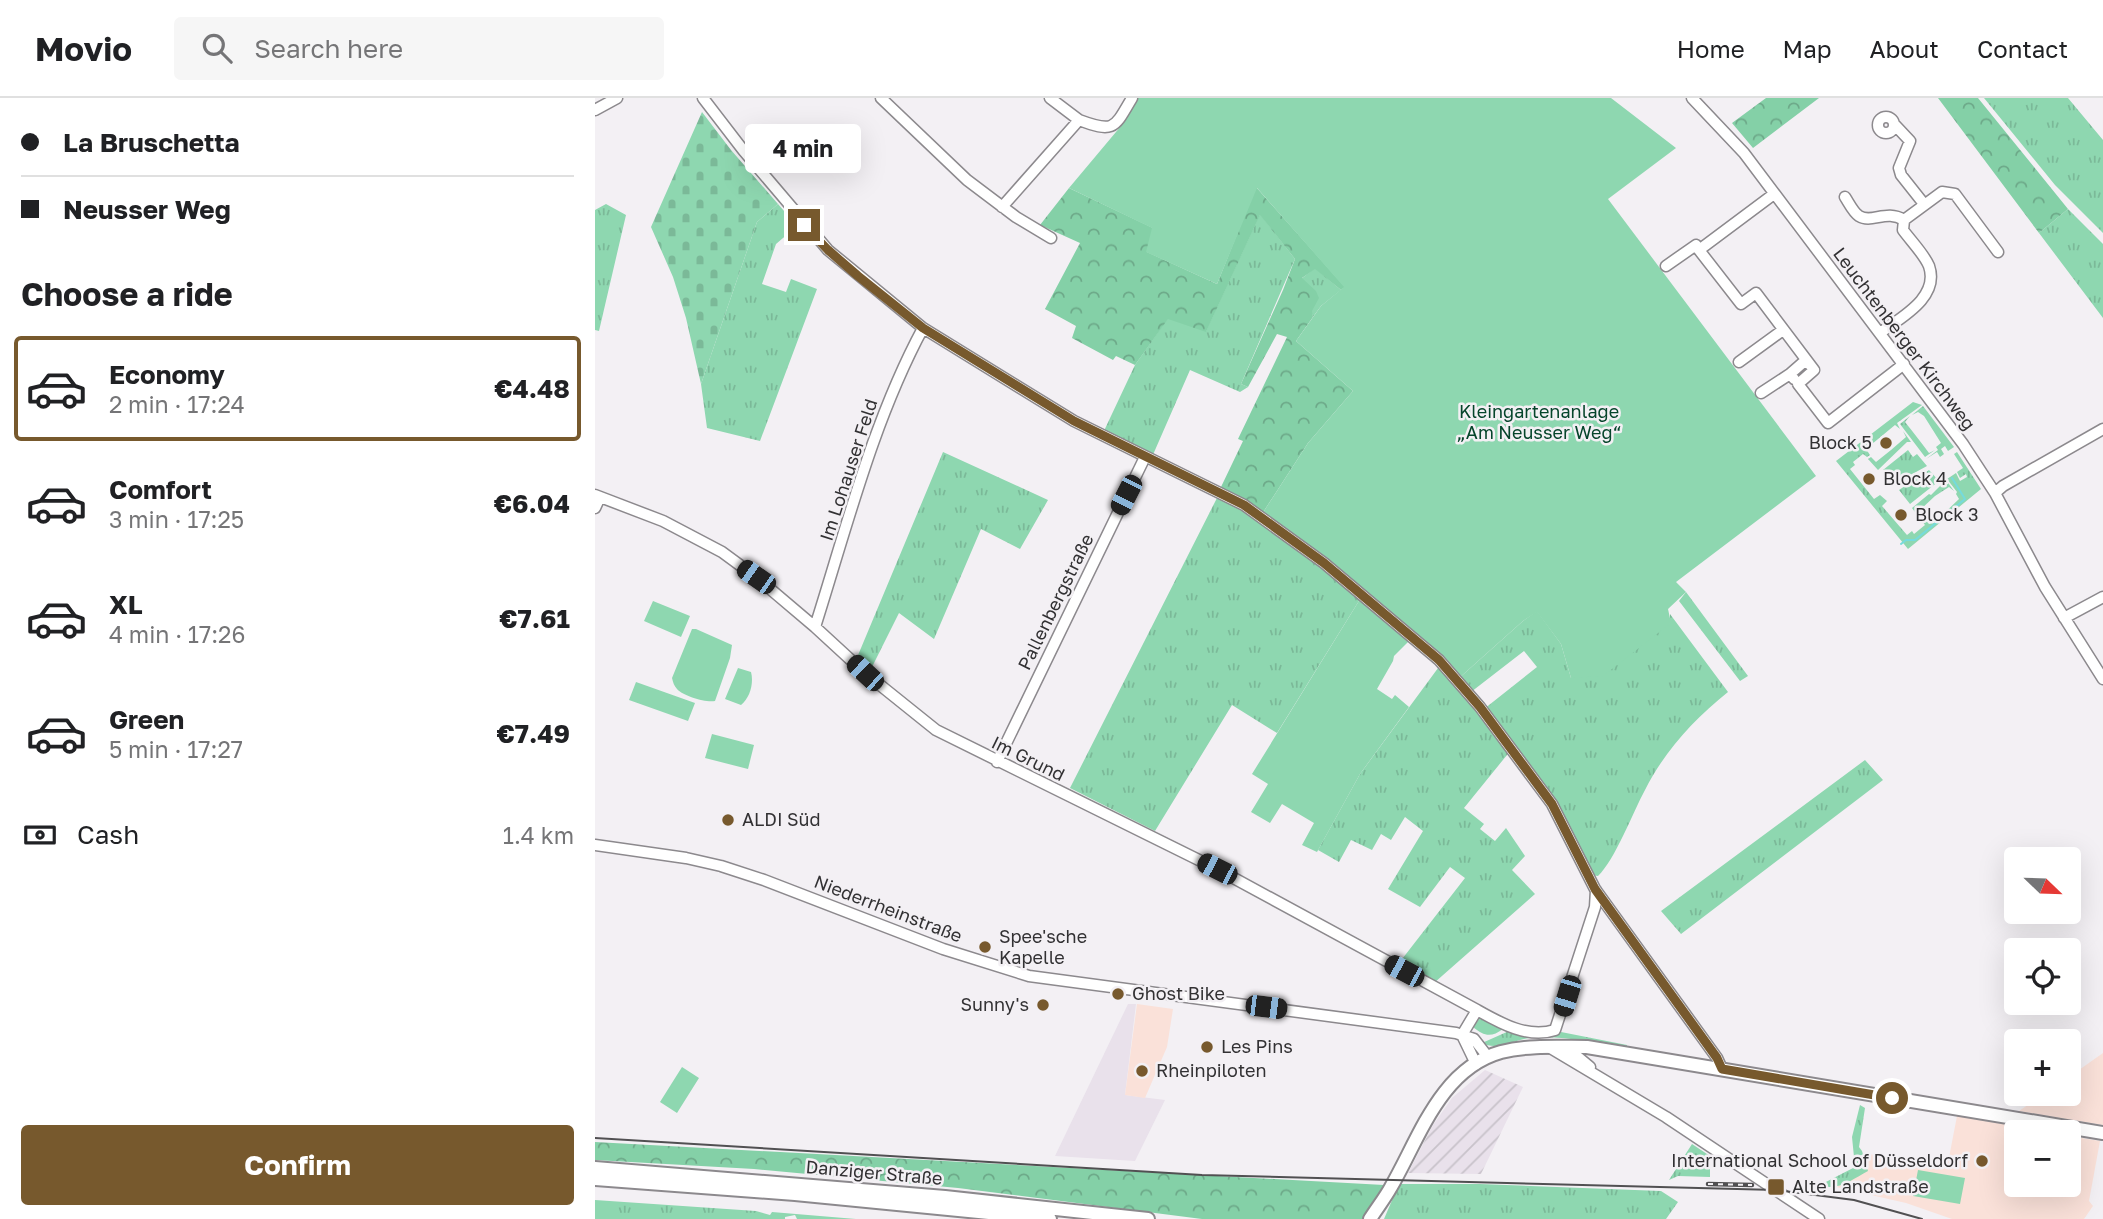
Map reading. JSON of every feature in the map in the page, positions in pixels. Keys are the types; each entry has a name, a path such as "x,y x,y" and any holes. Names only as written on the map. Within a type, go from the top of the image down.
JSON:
{"main road":[{"path":"1370,1219 1445,1092 1458,1077 1476,1064 1488,1057 1517,1049 1546,1046 1599,1049 2103,1133"},
{"name":"Danziger Straße","path":"595,1168 945,1197 1149,1219"},
{"name":"Danziger Straße","path":"595,1179 795,1194 1050,1219"},
{"path":"1380,1219 1390,1189"}],"street":[{"path":"595,110 617,98"},
{"path":"703,98 723,126 820,242 923,328 1074,421 1244,505 1324,563 1439,660 1480,707 1552,804 1595,889 1717,1058 1722,1069"},
{"path":"881,98 960,173 1002,207 1051,238"},
{"path":"1050,98 1079,120 1107,128 1114,125 1132,98"},
{"name":"Leuchtenberger Kirchweg","path":"1692,98 1737,143 1963,443 1995,493 2064,618 2103,679"},
{"path":"1002,207 1079,120"},
{"path":"1894,124 1910,141 1899,168 1901,175 1924,204"},
{"path":"1880,333 1919,304 1927,292 1929,265 1903,230 1905,220 1924,204 1942,192 1955,194 1998,252"},
{"path":"1699,250 1774,194"},
{"path":"1845,197 1859,216 1868,218 1896,215 1905,220"},
{"path":"1666,266 1696,246 1741,304 1756,293 1814,370 1798,384"},
{"name":"Im Lohauser Feld","path":"815,626 884,413 899,375 923,328"},
{"path":"1739,362 1783,330"},
{"path":"1762,393 1806,360"},
{"path":"1790,373 1828,423 1904,364"},
{"path":"1995,493 2103,429"},
{"name":"Pallenbergstraße","path":"996,762 1145,457"},
{"path":"595,508 597,496"},
{"name":"Im Grund","path":"597,496 663,521 722,552 815,626 865,673 936,730 1217,869 1477,1010"},
{"path":"2064,618 2103,597"},
{"name":"Niederrheinstraße","path":"595,845 686,858 721,866 762,879 943,949 1029,976 1401,1024 1474,1039 1488,1057"},
{"path":"1476,1064 1462,1035 1477,1010 1506,1026 1518,1029 1545,1032 1556,1028 1595,907 1595,889"},
{"path":"1546,1046 1666,1117 1819,1219"},
{"path":"1566,1047 1599,1078"},
{"path":"1592,1069 1593,1058 1599,1049"}],"shaded area":[{"path":"1128,1004 1136,1004 1125,1095 1165,1100 1135,1161 1055,1156"},
{"name":"Rheinpiloten","path":"1137,1004 1173,1009 1167,1047 1145,1098 1125,1095"},
{"path":"2103,1053 2103,1125 2019,1111 2026,1106 2081,1106 2081,1069"},
{"path":"1485,1070 1523,1087 1481,1174 1408,1173 1433,1125 1452,1098"},
{"name":"International School of Düsseldorf","path":"1957,1116 2004,1124 2004,1197 2081,1197 2081,1138 2100,1141 2089,1201 2093,1206 2084,1219 1952,1219 1906,1203 1836,1187 1867,1171 1863,1153 1947,1168"}],"green space":[{"name":"Kleingartenanlage „Am Neusser Weg“","path":"1138,98 1611,98 1676,148 1608,199 1816,476 1676,582 1686,592 1668,609 1671,623 1603,676 1571,678 1561,644 1537,612 1523,621 1458,679 1262,514 1308,443 1353,391 1296,341 1321,306 1344,287 1257,188 1217,284 1146,252 1152,228 1069,188 1121,126"},
{"path":"1766,98 1819,98 1753,148 1732,123"},
{"path":"1938,98 1978,98 2068,209 2039,233"},
{"path":"1984,98 2068,98 2103,140 2103,233 2055,185"},
{"path":"702,112 778,204 757,222 701,384 686,318 673,277 651,227"},
{"path":"1256,187 1345,287 1341,290 1315,269 1302,278 1316,291 1319,298 1312,311 1313,317 1296,341 1353,391 1308,443 1262,514 1221,487 1243,441 1238,439 1287,337 1277,334 1248,387 1241,384 1295,259 1260,215 1206,332 1168,319 1135,365 1116,356 1113,360 1072,338 1076,326 1045,309 1080,243 1040,225 1069,188 1153,228 1147,252 1217,284"},
{"path":"606,204 626,215 599,331 595,330 595,210"},
{"path":"778,204 797,226 776,244 762,284 786,292 791,279 817,289 760,441 707,428 701,384 757,222"},
{"path":"2068,209 2103,244 2103,318 2039,233"},
{"path":"1260,214 1295,259 1241,384 1248,387 1240,392 1190,370 1152,457 1103,433 1135,365 1168,318 1206,331"},
{"path":"1315,268 1341,290 1321,306 1313,317 1301,279"},
{"path":"1913,402 1922,405 1897,423 1900,429 1895,425 1866,449 1870,455 1867,457 1863,454 1853,462 1855,465 1850,469 1874,499 1880,495 1887,501 1882,506 1907,535 1912,531 1914,534 1925,525 1922,521 1925,519 1929,524 1936,521 1959,499 1947,479 1956,473 1960,481 1967,477 1966,474 1960,478 1957,472 1963,468 1954,454 1957,452 1981,489 1908,549 1836,461"},
{"path":"1923,406 1954,447 1948,451 1945,446 1941,449 1944,454 1940,457 1937,452 1926,459 1938,450 1936,447 1941,443 1924,416 1918,412 1912,415"},
{"path":"1910,416 1905,422 1929,453 1935,450 1925,457 1900,424"},
{"path":"1903,431 1911,442 1907,442 1878,470 1868,459 1871,457 1876,462 1906,437"},
{"path":"1908,450 1913,457 1917,454 1927,466 1894,484 1883,470"},
{"path":"943,452 1048,500 1020,549 981,529 934,639 899,613 869,673 856,660"},
{"path":"1929,470 1939,481 1910,504 1899,490"},
{"path":"1946,480 1954,491 1949,487 1935,496 1919,511 1923,516 1920,519 1912,508"},
{"path":"1218,496 1239,506 1362,596 1277,733 1232,705 1155,831 1070,788"},
{"path":"1686,592 1748,676 1740,681 1679,601"},
{"path":"1362,596 1411,639 1394,656 1377,689 1392,699 1395,695 1409,707 1360,774 1317,852 1302,845 1314,823 1282,804 1270,823 1251,812 1268,784 1252,774"},
{"path":"653,601 690,616 681,637 644,621"},
{"path":"1537,611 1561,644 1571,678 1670,623 1670,614 1728,692 1703,713 1661,762 1617,848 1598,876 1591,875 1562,815 1484,709 1537,667 1524,651 1471,692 1458,679"},
{"path":"692,629 732,645 715,701 706,701 680,692 673,682 672,678"},
{"path":"1441,664 1511,750 1464,808 1484,824 1480,829 1495,841 1506,828 1525,856 1512,870 1535,894 1434,983 1399,963 1465,878 1450,867 1420,907 1388,889 1423,831 1405,817 1391,840 1381,834 1372,850 1351,840 1339,862 1318,850 1360,774"},
{"path":"738,668 751,672 752,676 749,694 741,705 725,699"},
{"path":"636,682 695,703 688,721 629,700"},
{"path":"712,734 754,745 748,769 705,758"},
{"path":"1865,760 1883,780 1681,934 1661,911"},
{"path":"1484,1018 1503,1029 1488,1035 1473,1027 1479,1019"},
{"path":"1509,1031 1553,1035 1561,1032 1627,1045 1627,1048 1554,1038 1529,1038 1494,1046 1482,1043"},
{"path":"682,1067 699,1078 677,1113 660,1102"},
{"path":"1860,1105 1865,1108 1859,1147 1868,1171 1839,1186 1820,1185 1855,1167 1852,1137"},
{"path":"595,1142 1384,1185 1365,1219 1202,1219 958,1188 754,1169 595,1160"},
{"path":"1692,1144 1710,1156 1710,1177 1678,1176 1669,1180"},
{"path":"1918,1170 1965,1178 1960,1204 1913,1196"},
{"path":"1399,1184 1480,1184 1661,1191 1678,1202 1666,1219 1384,1219"},
{"path":"595,1200 756,1211 770,1215 772,1212 856,1219 797,1219 795,1215 785,1219 595,1219"}],"waterway":[{"path":"1901,544 1906,540 1915,540 1965,499 1952,478"}],"tram line":[{"path":"595,1138 1202,1175 1776,1190 1854,1200 1922,1219"}],"railway":[{"path":"1708,1184 1752,1185"}],"place":[{"name":"Block 5","path":"1886,443"},
{"name":"Block 4","path":"1869,479"},
{"name":"Block 3","path":"1901,515"},
{"name":"ALDI Süd","path":"728,820"},
{"name":"Spee'sche Kapelle","path":"985,947"},
{"name":"Ghost Bike","path":"1118,994"},
{"name":"Sunny's","path":"1043,1005"},
{"name":"Les Pins","path":"1207,1047"},
{"name":"Rheinpiloten","path":"1142,1071"},
{"name":"International School of Düsseldorf","path":"1982,1161"},
{"name":"Alte Landstraße","path":"1776,1187"}],"route":[{"path":"804,225 858,276 923,328 1074,421 1244,505 1285,533 1439,660 1480,707 1552,804 1595,889 1717,1058 1722,1069 1892,1098"}]}
